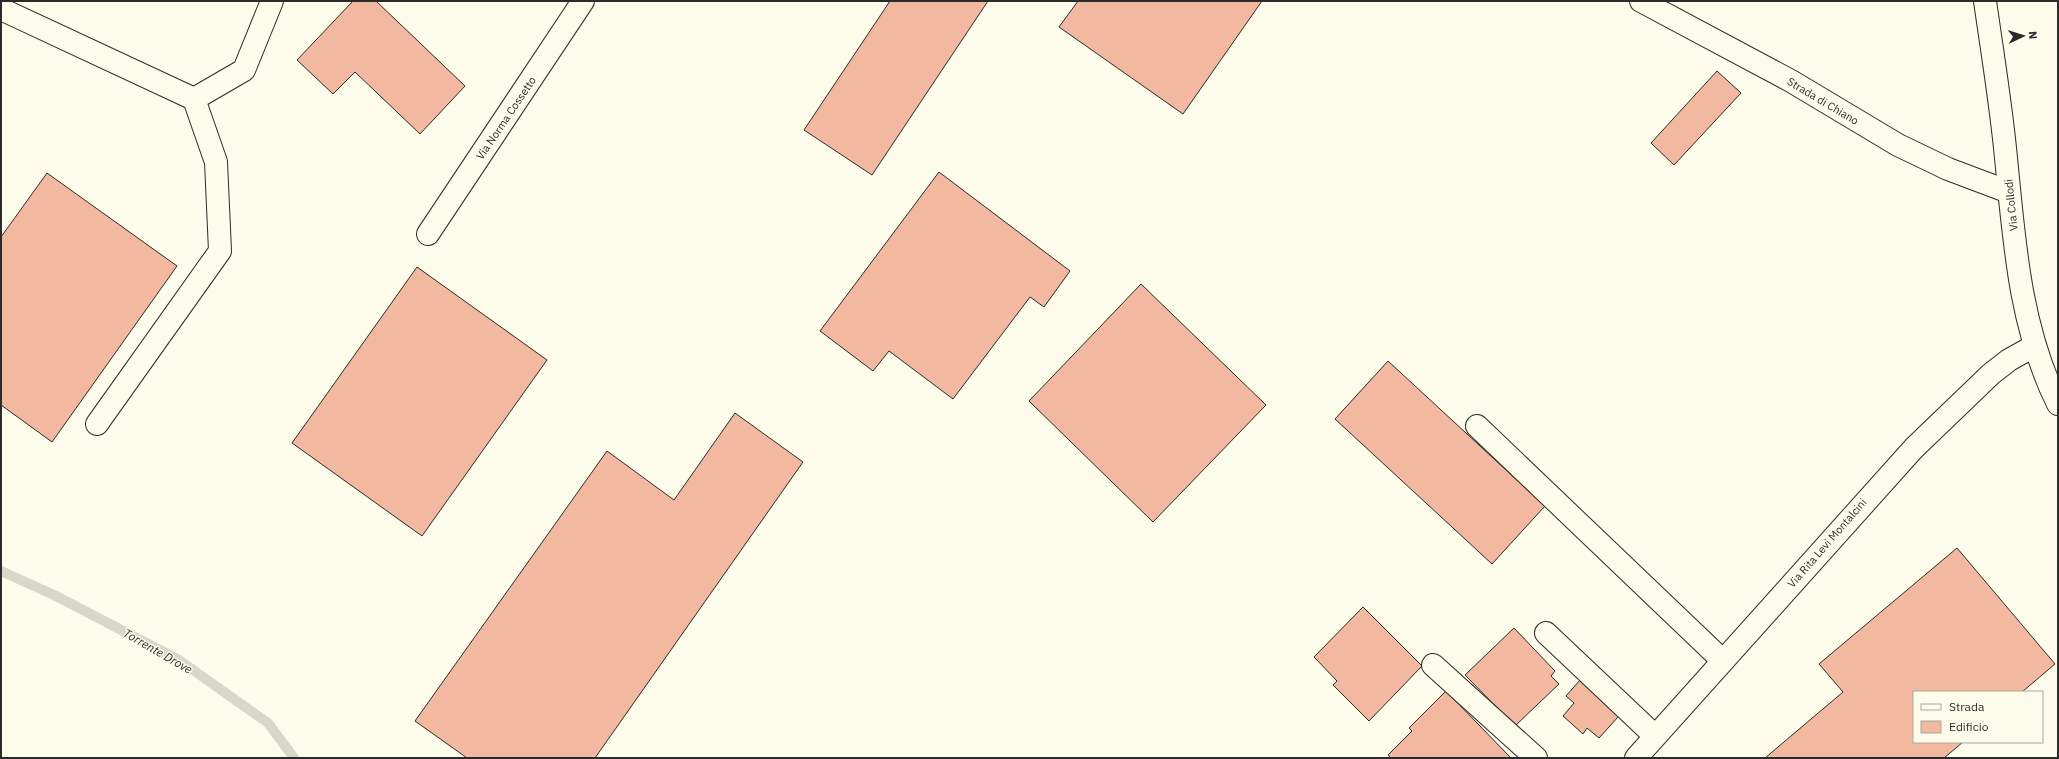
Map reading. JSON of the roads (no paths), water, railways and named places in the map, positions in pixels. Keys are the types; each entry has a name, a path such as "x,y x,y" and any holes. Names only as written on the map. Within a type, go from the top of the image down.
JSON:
{"street":[{"path":"194,99 244,70 272,1"},
{"name":"Via Norma Cossetto","path":"428,234 583,1"},
{"name":"Strada di Chiano","path":"1641,1 1791,81 1904,148 1948,169 2009,192"},
{"name":"Via Collodi","path":"1985,1 2003,134 2021,290 2034,346 2058,404"},
{"path":"1,9 194,99 216,162 220,251 97,424"},
{"name":"Via Rita Levi Montalcini","path":"1636,758 1914,448 1996,370 2034,346"},
{"path":"1477,426 1723,661"},
{"path":"1546,633 1656,736"},
{"path":"1434,665 1536,758"}],"waterway":[{"name":"Torrente Drove","path":"1,571 54,595 179,660 268,723 294,758"}]}
